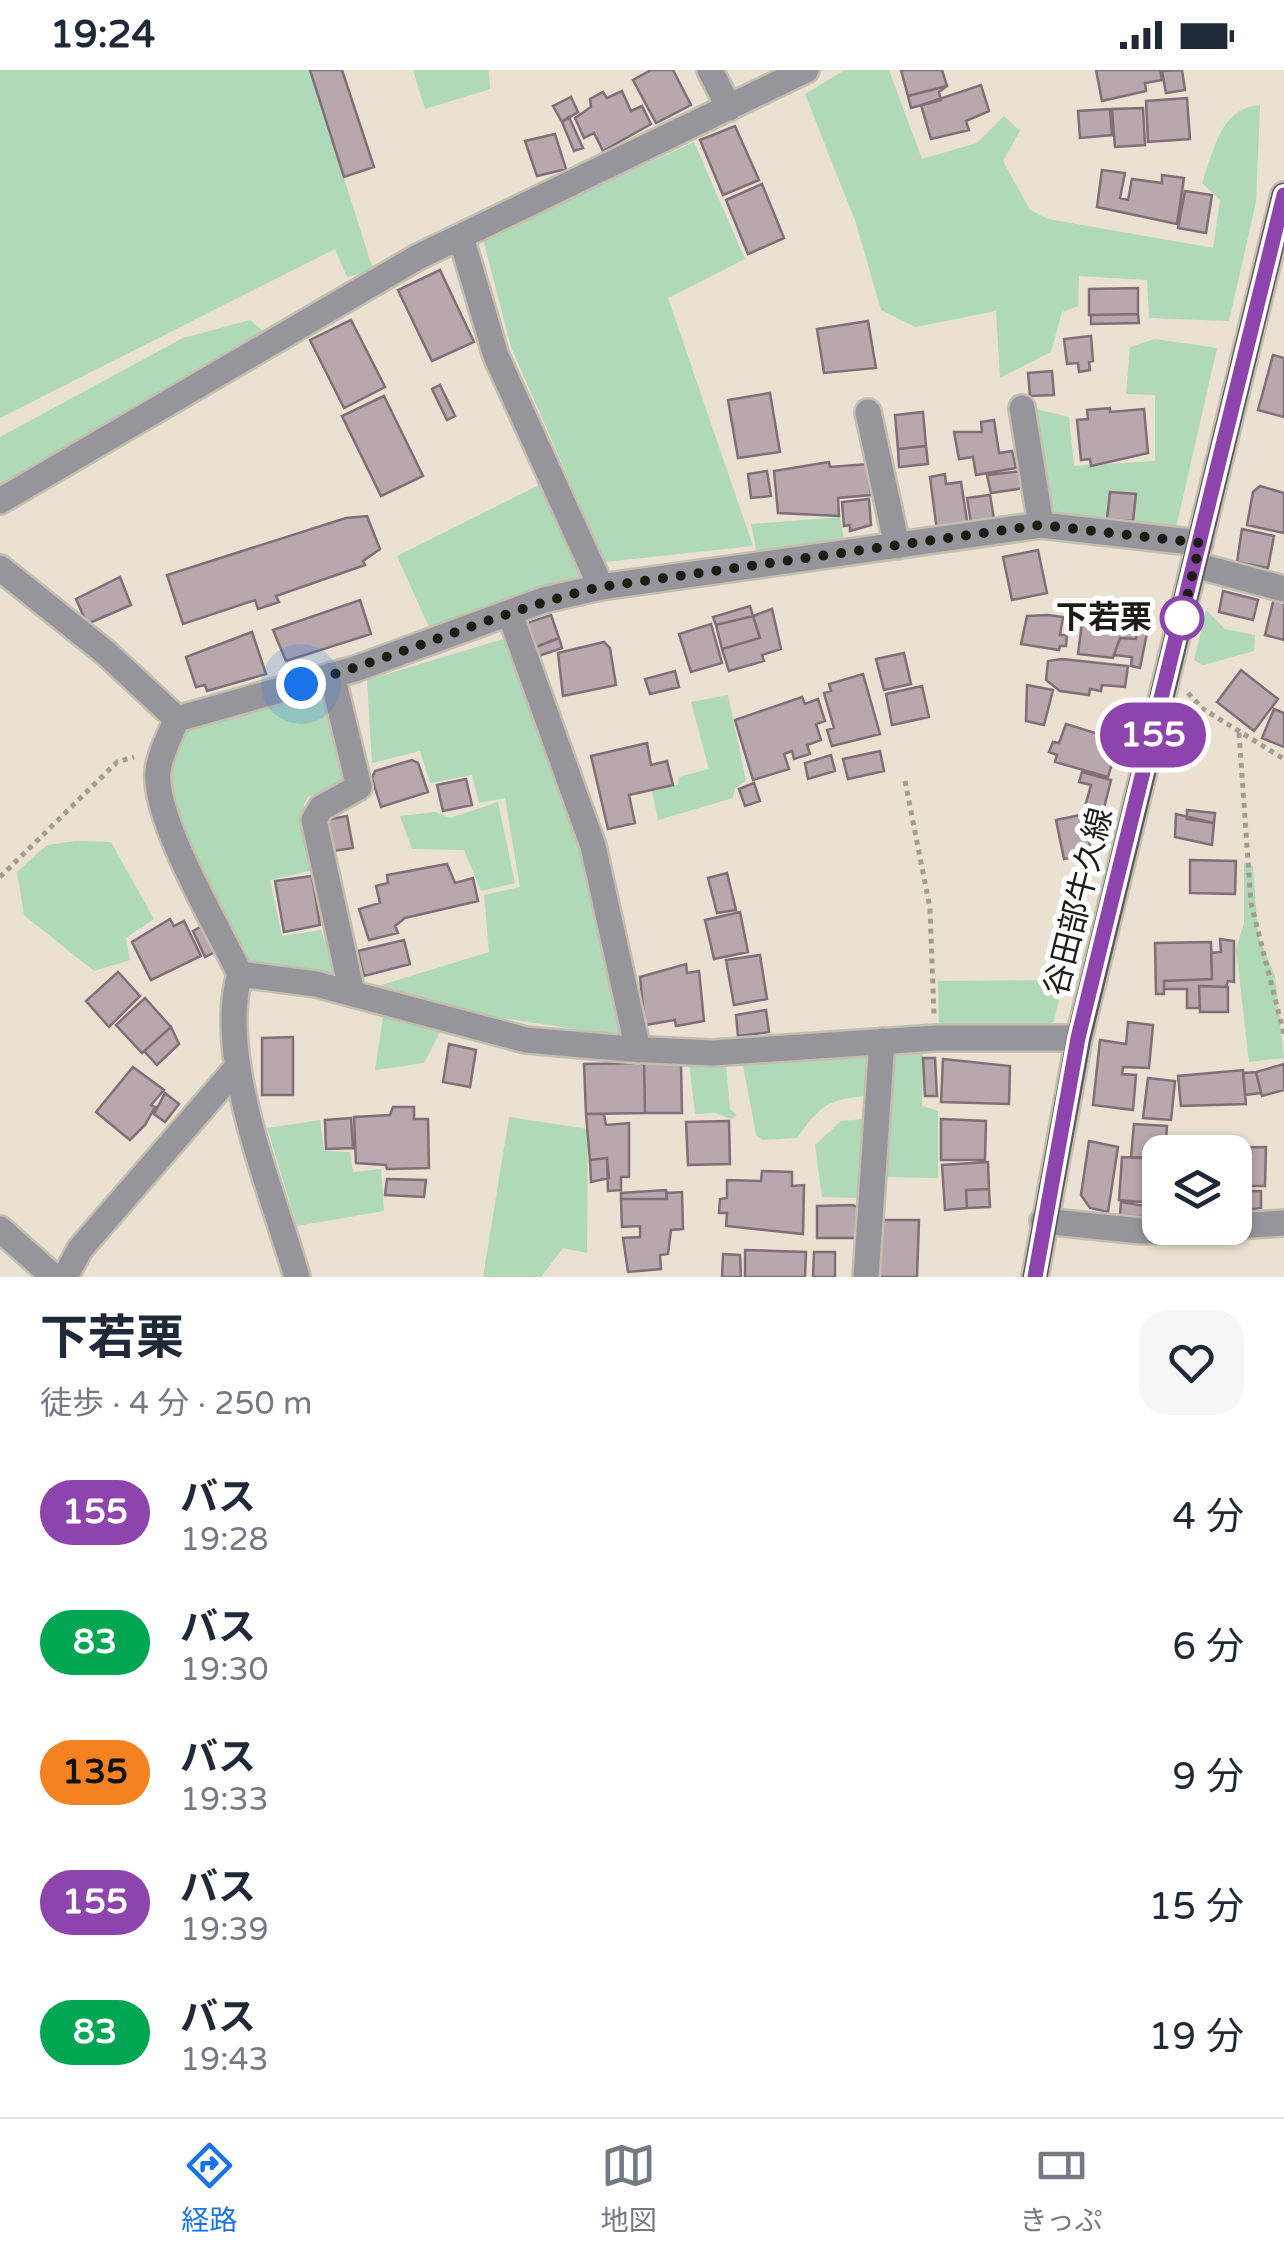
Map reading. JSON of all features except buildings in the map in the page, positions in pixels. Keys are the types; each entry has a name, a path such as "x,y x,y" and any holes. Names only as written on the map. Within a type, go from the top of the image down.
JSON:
{"main road":[{"name":"谷田部牛久線","path":"1035,1277 1078,1038 1284,195"}],"street":[{"path":"710,70 729,108"},
{"path":"0,501 418,257 806,70"},
{"path":"461,237 496,356 600,587"},
{"path":"1022,408 1041,525"},
{"path":"868,412 897,546"},
{"path":"177,719 332,675 600,587 1041,525 1198,554 1284,589"},
{"path":"0,568 106,653 177,719"},
{"path":"510,614 592,846 638,1050"},
{"path":"332,675 359,787 321,808 314,820 352,993"},
{"path":"177,719 158,773 166,819 240,974 234,994 235,1070 297,1277"},
{"path":"240,974 352,993 526,1040 638,1050 712,1053 936,1038 1078,1038"},
{"path":"866,1277 882,1041"},
{"path":"65,1277 80,1249 235,1070"},
{"path":"1043,1222 1142,1231"},
{"path":"1252,1225 1284,1223"},
{"path":"0,1230 54,1277"}],"path":[{"path":"1169,672 1203,709 1284,760"},
{"path":"1239,733 1251,902 1284,1034"},
{"path":"0,877 117,762 142,754 162,757"},
{"path":"905,781 930,908 936,1038"}],"green space":[{"path":"0,70 310,70 373,270 347,277 335,249 0,418"},
{"path":"413,70 489,70 490,89 425,109"},
{"path":"845,70 889,70 922,159 977,143 1004,116 1020,131 1003,161 1030,210 1048,219 1213,248 1220,200 1202,183 1227,122 1246,108 1260,105 1256,202 1229,321 1149,318 1147,280 1079,276 1078,306 1062,312 1051,352 1000,378 996,311 915,327 881,310 856,223 805,94"},
{"path":"694,142 745,259 668,298 753,546 605,562 511,347 483,239"},
{"path":"250,320 266,334 0,485 0,437 183,338"},
{"path":"1155,339 1217,348 1176,528 1052,515 1036,409 1069,417 1074,466 1155,461 1155,395 1126,394 1130,347"},
{"path":"543,483 588,579 432,634 397,556"},
{"path":"840,517 844,541 757,554 751,524"},
{"path":"1206,610 1225,629 1255,635 1254,651 1203,665 1194,660"},
{"path":"510,637 585,849 627,1037 489,1016 375,987 489,952 484,895 520,887 505,798 479,803 472,775 430,783 420,751 372,763 367,680"},
{"path":"314,689 321,702 332,700 350,783 308,797 304,804 310,871 270,880 282,936 321,930 338,979 246,964 169,800 169,768 184,729"},
{"path":"728,695 746,781 735,788 733,798 658,820 652,791 678,785 679,777 709,769 691,702"},
{"path":"498,802 515,883 481,891 464,850 412,849 400,816 436,812 450,818"},
{"path":"111,842 154,919 126,938 130,960 94,971 24,915 17,872 47,845"},
{"path":"1244,863 1253,866 1258,935 1275,976 1284,1058 1249,1062 1236,949 1244,923"},
{"path":"1064,980 1052,1028 939,1027 938,981"},
{"path":"384,1010 443,1026 424,1063 375,1070"},
{"path":"923,1050 922,1106 938,1111 938,1178 881,1177 891,1052"},
{"path":"871,1051 871,1085 866,1096 825,1106 797,1138 762,1140 756,1135 743,1065"},
{"path":"689,1063 726,1065 730,1109 737,1115 732,1119 715,1113 695,1114"},
{"path":"509,1117 588,1129 587,1253 563,1248 541,1277 483,1277"},
{"path":"864,1119 858,1198 822,1197 815,1145 841,1121"},
{"path":"320,1120 324,1151 350,1152 353,1172 381,1169 384,1211 297,1226 267,1128"}],"bus line":[{"name":"155","path":"1035,1277 1078,1038 1271,262 1284,195"}],"place":[{"name":"下若栗","path":"1182,618"}],"route":[{"path":"301,684 442,640 544,600 600,587 1041,525 1200,543 1182,618"}]}
